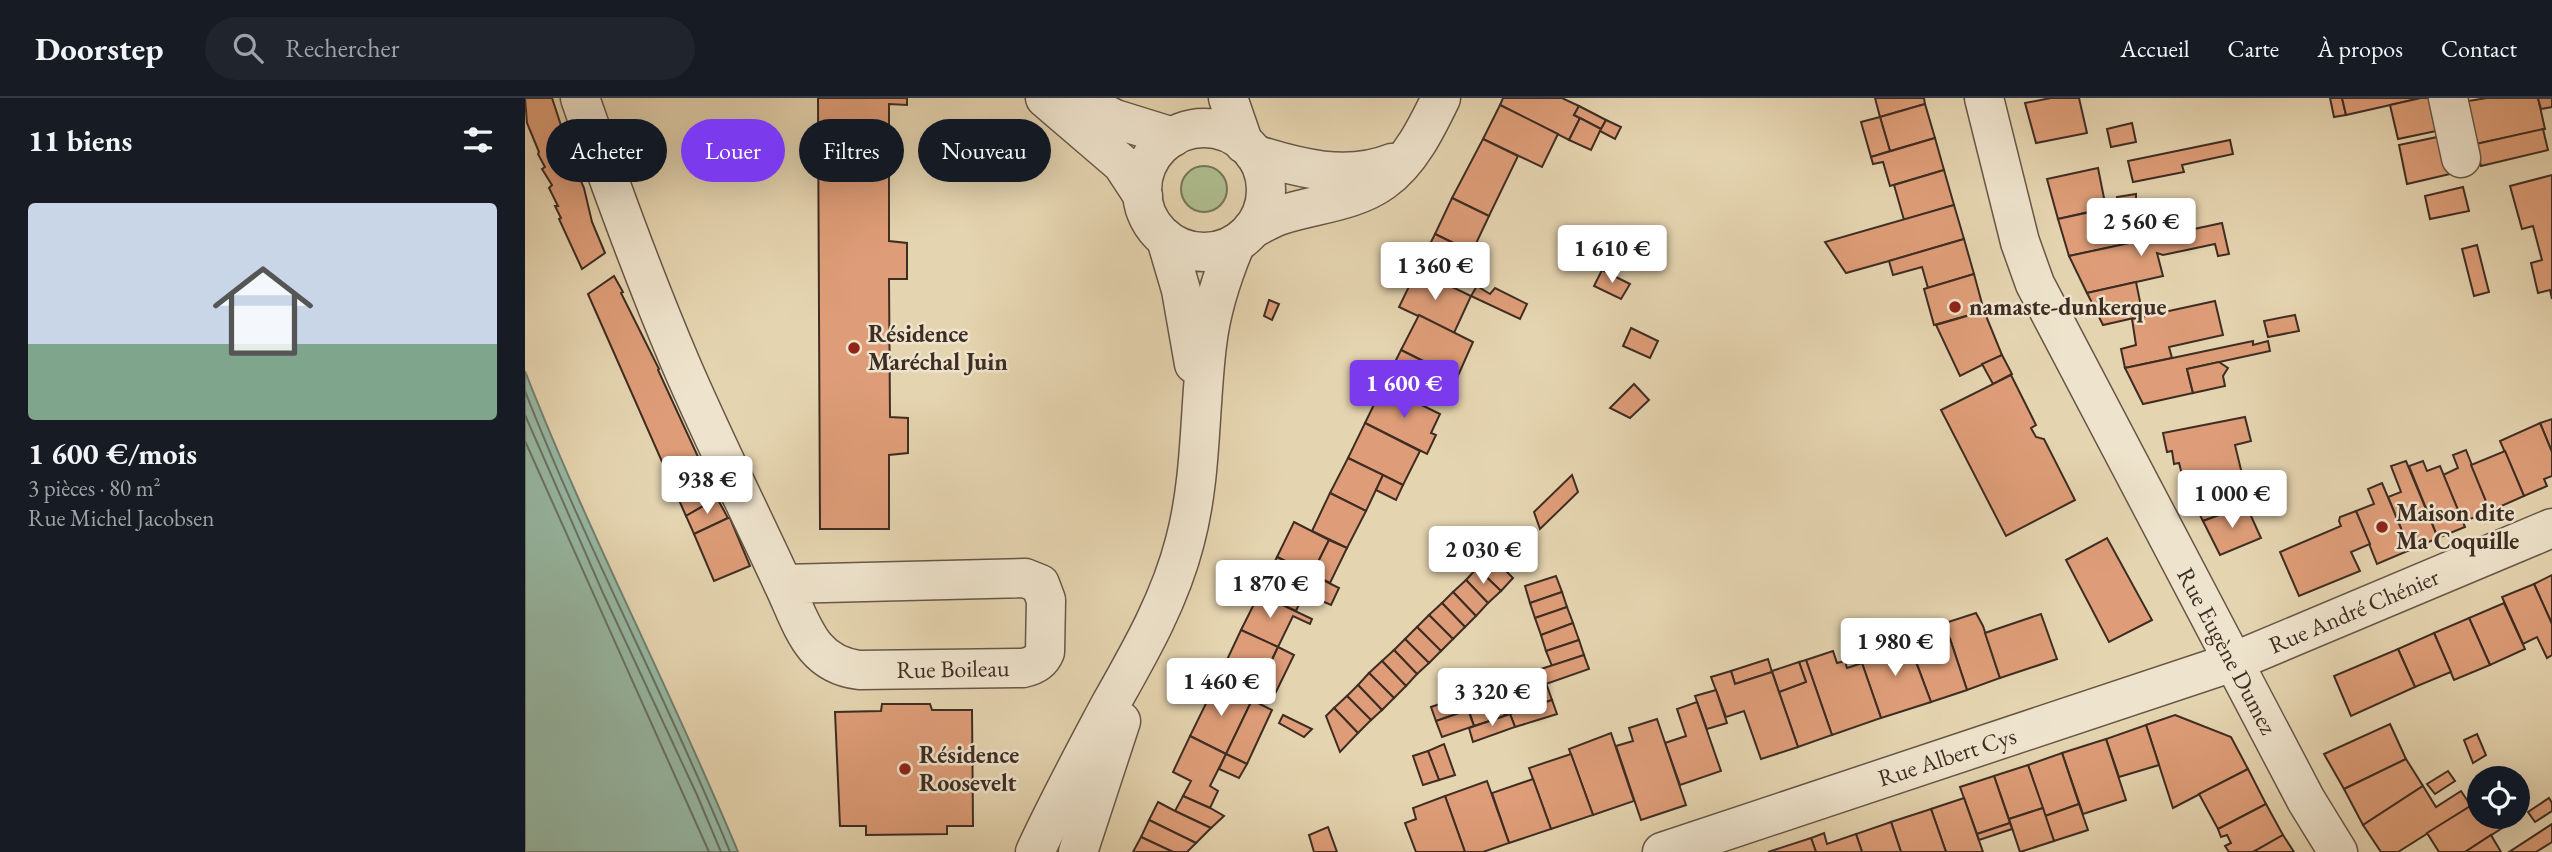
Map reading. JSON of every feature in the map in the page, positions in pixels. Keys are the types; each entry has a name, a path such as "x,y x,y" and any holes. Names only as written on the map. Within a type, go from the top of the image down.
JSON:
{"street":[{"name":"Rue Boileau","path":"580,98 637,257 681,365 802,625 821,655 837,666 847,668 1023,668 1043,658 1045,652 1045,594 1040,584 1025,578 783,584"},
{"path":"1045,98 1122,164 1143,195 1151,222 1166,239 1180,247 1200,252 1216,251 1278,215 1348,197 1371,188 1393,173 1425,131 1441,98"},
{"path":"1072,98 1115,119 1181,123 1198,129 1225,132 1249,149 1300,167 1346,172 1378,168 1406,156"},
{"path":"1035,852 1067,784 1154,626 1167,598 1186,539 1197,474 1209,329 1221,282 1244,236 1263,210 1266,189 1262,168 1249,149 1228,98"},
{"name":"Rue Eugène Dumez","path":"1984,98 2020,242 2035,284 2232,662 2306,800 2338,852"},
{"path":"2448,98 2461,158"},
{"path":"1143,195 1148,164 1181,123"},
{"path":"1166,239 1181,290 1201,411"},
{"name":"Rue André Chénier","path":"2232,662 2552,528"},
{"path":"1078,852 1154,626"},
{"name":"Rue Albert Cys","path":"1662,852 2232,662"}],"shaded area":[{"path":"1204,166 1220,173 1227,189 1220,205 1204,212 1188,205 1181,189 1188,173"}],"water":[{"path":"525,371 576,493 738,852 525,852"}],"building":[{"path":"525,98 552,98 559,119 546,119 546,175 542,169 545,167 527,123"},
{"name":"Résidence Maréchal Juin","path":"818,98 907,98 907,105 889,104 889,119 818,119"},
{"path":"1503,98 1562,98 1579,106 1574,115 1580,118 1569,140 1500,105"},
{"path":"1875,98 1924,98 1925,104 1880,117"},
{"path":"2051,98 2079,98 2087,133 2036,143 2025,103"},
{"path":"2330,98 2342,98 2346,115 2334,117"},
{"path":"2342,98 2417,98 2417,99 2346,115"},
{"path":"2434,98 2441,130 2398,139 2390,105"},
{"path":"2487,98 2538,98 2545,129 2476,144 2468,101"},
{"path":"2538,98 2552,98 2552,107 2541,109"},
{"path":"1925,104 1935,138 1890,151 1880,117"},
{"path":"1500,105 1558,134 1542,167 1483,139"},
{"path":"1579,106 1606,120 1601,129 1574,115"},
{"path":"1880,117 1890,151 1871,157 1861,122"},
{"path":"1580,118 1601,129 1591,150 1569,140"},
{"path":"1606,120 1621,127 1615,139 1600,131"},
{"path":"2132,123 2136,142 2111,147 2107,129"},
{"path":"2543,129 2548,150 2481,166 2476,144"},
{"path":"2442,136 2450,174 2407,184 2399,145"},
{"path":"1935,138 1944,170 1890,186 1883,162 1873,164 1871,157"},
{"path":"1483,139 1518,156 1489,216 1452,198"},
{"path":"2230,140 2233,154 2182,165 2184,172 2133,182 2128,161"},
{"path":"2098,168 2106,208 2058,219 2047,179"},
{"path":"1944,170 1954,205 1904,220 1894,185"},
{"path":"2552,175 2552,299 2550,290 2538,293 2531,263 2542,260 2533,226 2522,229 2510,186"},
{"path":"550,182 581,182 584,188 592,222 605,253 582,269 559,219 561,218 555,206 558,206 549,188 552,185"},
{"name":"Résidence Maréchal Juin","path":"818,182 889,182 889,241 907,243 907,279 889,279 890,417 908,418 908,453 889,455 889,529 820,529"},
{"path":"2463,187 2469,211 2430,219 2425,196"},
{"path":"2136,194 2136,202 2119,205 2117,197"},
{"path":"1452,198 1489,216 1472,252 1435,234"},
{"path":"1954,205 1964,239 1889,261 1846,273 1825,242"},
{"path":"2104,209 2107,223 2120,221 2126,244 2069,256 2058,219"},
{"path":"2222,223 2229,254 2218,256 2215,244 2163,255 2157,253 2163,276 2087,293 2069,256"},
{"path":"1435,234 1472,252 1454,288 1417,270"},
{"path":"1964,239 1974,274 1928,288 1922,267 1893,275 1889,261"},
{"path":"2477,245 2489,292 2474,296 2462,249"},
{"path":"1417,270 1471,296 1454,333 1399,307"},
{"path":"1602,270 1630,284 1621,299 1594,286"},
{"name":"namaste-dunkerque","path":"1974,274 1984,311 1934,325 1924,289"},
{"path":"614,276 717,498 686,516 588,294"},
{"path":"2136,282 2143,316 2103,325 2087,293"},
{"path":"1477,286 1490,294 1495,288 1527,304 1520,319 1471,296"},
{"path":"1269,300 1279,304 1272,320 1264,316"},
{"path":"2215,301 2223,335 2169,347 2172,358 2125,368 2121,349 2136,345 2132,319"},
{"path":"1984,311 2002,355 1960,376 1936,325"},
{"path":"1419,315 1473,342 1457,378 1401,350"},
{"path":"2295,315 2299,331 2268,337 2264,321"},
{"path":"1631,328 1658,341 1650,358 1623,346"},
{"path":"2253,341 2253,345 2268,341 2270,351 2187,369 2193,393 2143,404 2125,368"},
{"path":"1401,350 1457,378 1452,388 1431,378 1419,404 1383,386"},
{"path":"2002,355 2012,374 1993,384 1982,364"},
{"path":"2219,362 2228,368 2223,376 2225,386 2193,393 2187,369"},
{"path":"2011,375 2036,425 2031,428 2036,437 2044,439 2075,500 2006,536 1941,410"},
{"path":"1634,384 1649,400 1630,418 1610,408"},
{"path":"1383,386 1440,414 1431,433 1436,435 1427,454 1365,423"},
{"path":"2245,417 2251,441 2235,445 2242,474 2185,486 2179,463 2174,464 2172,451 2167,452 2163,433"},
{"path":"2552,419 2552,452 2540,423"},
{"path":"1365,423 1420,451 1403,485 1348,458"},
{"path":"2540,423 2552,452 2552,476 2544,479 2547,486 2524,496 2500,441"},
{"path":"2466,450 2490,511 2463,522 2443,475 2458,468 2453,455"},
{"path":"2505,451 2524,496 2490,511 2471,465"},
{"path":"1348,458 1383,475 1366,511 1330,493"},
{"path":"2406,461 2438,538 2410,550 2388,497 2401,492 2391,466"},
{"path":"2423,461 2427,471 2440,466 2465,527 2438,538 2409,466"},
{"path":"2236,474 2249,504 2203,521 2185,486"},
{"path":"1383,475 1403,485 1396,500 1376,490"},
{"path":"1572,475 1578,492 1540,529 1534,512"},
{"name":"Maison dite Ma Coquille","path":"2382,483 2410,550 2377,564 2356,511 2374,504 2368,489"},
{"path":"1330,493 1366,511 1347,548 1312,531"},
{"path":"717,498 728,518 694,534 686,516"},
{"path":"2246,505 2261,538 2220,555 2203,521"},
{"path":"2356,511 2370,544 2351,552 2360,571 2299,596 2280,552 2341,526 2340,517"},
{"path":"728,518 750,566 714,581 694,534"},
{"path":"1294,522 1329,540 1312,574 1277,557"},
{"path":"2107,538 2152,620 2109,642 2066,560"},
{"path":"1329,540 1347,548 1330,583 1312,574"},
{"path":"1490,555 1513,578 1501,591 1477,568"},
{"path":"1277,557 1339,588 1331,605 1304,593 1296,611 1259,594"},
{"path":"1477,568 1501,591 1488,603 1466,580"},
{"path":"2552,575 2552,624 2534,584"},
{"path":"1556,576 1562,592 1530,603 1525,586"},
{"path":"1466,580 1488,603 1476,616 1453,592"},
{"path":"2534,584 2552,624 2552,655 2547,658 2537,637 2523,644 2502,597"},
{"path":"1453,592 1476,616 1465,627 1442,603"},
{"path":"1562,592 1567,607 1535,618 1530,603"},
{"path":"1259,594 1312,619 1310,624 1293,616 1278,647 1241,630"},
{"path":"1442,603 1465,627 1453,639 1429,615"},
{"path":"2504,603 2525,649 2490,665 2469,618"},
{"path":"1567,607 1573,623 1541,635 1535,618"},
{"path":"1976,613 2000,678 1967,690 1950,639 1942,624"},
{"path":"2041,614 2057,659 2000,678 1985,633"},
{"path":"1429,615 1453,639 1441,651 1417,627"},
{"path":"2469,618 2490,665 2454,680 2434,633"},
{"path":"1573,623 1579,640 1546,651 1541,635"},
{"path":"1942,624 1950,639 1967,690 1931,702 1907,637"},
{"path":"1417,627 1441,651 1429,663 1405,639"},
{"path":"1241,630 1278,647 1252,700 1216,683"},
{"path":"2434,633 2451,672 2415,687 2398,649"},
{"path":"1907,638 1931,702 1881,718 1859,655"},
{"path":"1405,639 1429,663 1417,674 1394,650"},
{"path":"1579,640 1584,655 1552,666 1546,651"},
{"path":"1278,647 1294,655 1276,692 1261,684"},
{"path":"2398,649 2415,687 2351,716 2334,676"},
{"path":"1394,650 1417,674 1406,686 1382,661"},
{"path":"1833,651 1837,663 1845,661 1847,668 1862,663 1881,718 1832,735 1806,660"},
{"path":"1584,655 1589,669 1546,684 1541,669"},
{"path":"1768,659 1772,672 1735,684 1731,671"},
{"path":"1806,660 1832,735 1798,747 1779,692 1806,682 1799,662"},
{"path":"1382,661 1406,686 1394,698 1369,673"},
{"path":"1799,662 1806,682 1779,692 1772,671"},
{"path":"1541,669 1552,700 1536,705 1526,674"},
{"path":"1731,671 1735,684 1772,672 1798,747 1761,759 1744,711 1726,717 1711,677"},
{"path":"1369,673 1394,698 1382,710 1358,685"},
{"path":"1526,674 1536,705 1521,710 1510,680"},
{"path":"1510,680 1521,710 1505,716 1495,685"},
{"path":"1216,683 1252,700 1226,754 1190,736"},
{"path":"1358,685 1382,710 1371,720 1347,696"},
{"path":"1495,685 1505,716 1490,721 1480,690"},
{"path":"1480,690 1490,721 1474,726 1464,696"},
{"path":"1716,690 1727,723 1707,729 1695,696"},
{"path":"1347,696 1371,720 1358,733 1334,708"},
{"path":"1464,696 1468,710 1436,721 1431,707"},
{"path":"1252,700 1272,710 1247,764 1226,754"},
{"path":"1552,700 1557,714 1515,727 1510,714"},
{"path":"1697,702 1721,771 1680,785 1665,743 1686,736 1677,709"},
{"name":"Résidence Roosevelt","path":"882,704 930,704 932,710 972,710 973,826 947,826 947,834 866,835 866,826 840,826 835,712 881,711"},
{"path":"1334,708 1358,733 1340,752 1326,716"},
{"path":"1468,710 1474,726 1442,737 1436,721"},
{"path":"1510,714 1515,727 1473,742 1469,728"},
{"path":"1283,715 1312,729 1304,737 1279,723"},
{"path":"2175,715 2231,737 2248,769 2173,808 2146,725"},
{"path":"1657,719 1686,805 1641,820 1616,746 1633,741 1629,728"},
{"path":"2390,724 2406,759 2344,789 2324,754"},
{"path":"2146,725 2159,765 2119,777 2106,739"},
{"path":"1611,733 1634,801 1593,815 1569,749"},
{"path":"2477,734 2486,755 2473,763 2464,740"},
{"path":"1190,736 1226,754 1210,786 1218,791 1210,808 1183,796 1191,781 1173,772"},
{"path":"2106,739 2126,800 2083,814 2062,753"},
{"path":"1444,744 1455,775 1439,780 1428,751"},
{"path":"1428,751 1439,780 1423,785 1413,756"},
{"path":"2062,753 2079,804 2045,816 2028,765"},
{"path":"1226,754 1247,764 1239,778 1219,769"},
{"path":"1571,754 1593,815 1551,829 1529,768"},
{"path":"2406,759 2423,786 2363,825 2344,789"},
{"path":"2028,765 2043,808 2009,819 1994,776"},
{"path":"2248,769 2266,804 2218,829 2199,794"},
{"path":"2448,771 2455,781 2435,794 2427,784"},
{"path":"1994,776 2010,823 1977,834 1960,787"},
{"path":"1533,779 1551,829 1509,843 1492,793"},
{"path":"1487,781 1509,843 1483,852 1465,852 1445,796"},
{"path":"2423,786 2436,807 2461,791 2467,800 2467,809 2398,852 2381,852 2363,825"},
{"path":"1183,796 1224,816 1211,828 1175,811"},
{"path":"1445,796 1465,852 1416,852 1405,823 1416,819 1413,808"},
{"path":"1964,798 1983,852 1946,852 1931,809"},
{"path":"2549,798 2552,803 2552,811 2535,822 2530,811"},
{"path":"1158,802 1211,828 1196,843 1149,820"},
{"path":"2079,804 2088,830 2054,841 2045,816"},
{"path":"2266,804 2283,835 2253,852 2229,852 2225,846 2231,843 2227,835 2221,837 2218,829"},
{"path":"2043,808 2054,841 2020,852 2009,819"},
{"path":"2467,808 2467,829 2501,829 2465,852 2439,852 2427,833"},
{"path":"1931,809 1946,852 1901,852 1891,822"},
{"path":"1149,820 1196,843 1187,852 1173,852 1141,837"},
{"path":"1891,822 1901,852 1862,852 1856,834"},
{"path":"2010,823 2012,829 1979,840 1977,834"},
{"path":"2552,824 2552,842 2536,852 2509,852"},
{"path":"1328,827 1337,852 1314,852 1309,835"},
{"path":"1824,833 1827,844 1856,834 1862,852 1816,852 1811,838"},
{"path":"2283,835 2294,852 2253,852"},
{"path":"2491,835 2501,852 2465,852"},
{"path":"1141,837 1173,852 1133,852"},
{"path":"1811,838 1816,852 1768,852"}],"place":[{"name":"namaste-dunkerque","path":"1955,307"},
{"name":"Résidence Maréchal Juin","path":"854,348"},
{"name":"Maison dite Ma Coquille","path":"2382,527"},
{"name":"Résidence Roosevelt","path":"905,769"}]}
